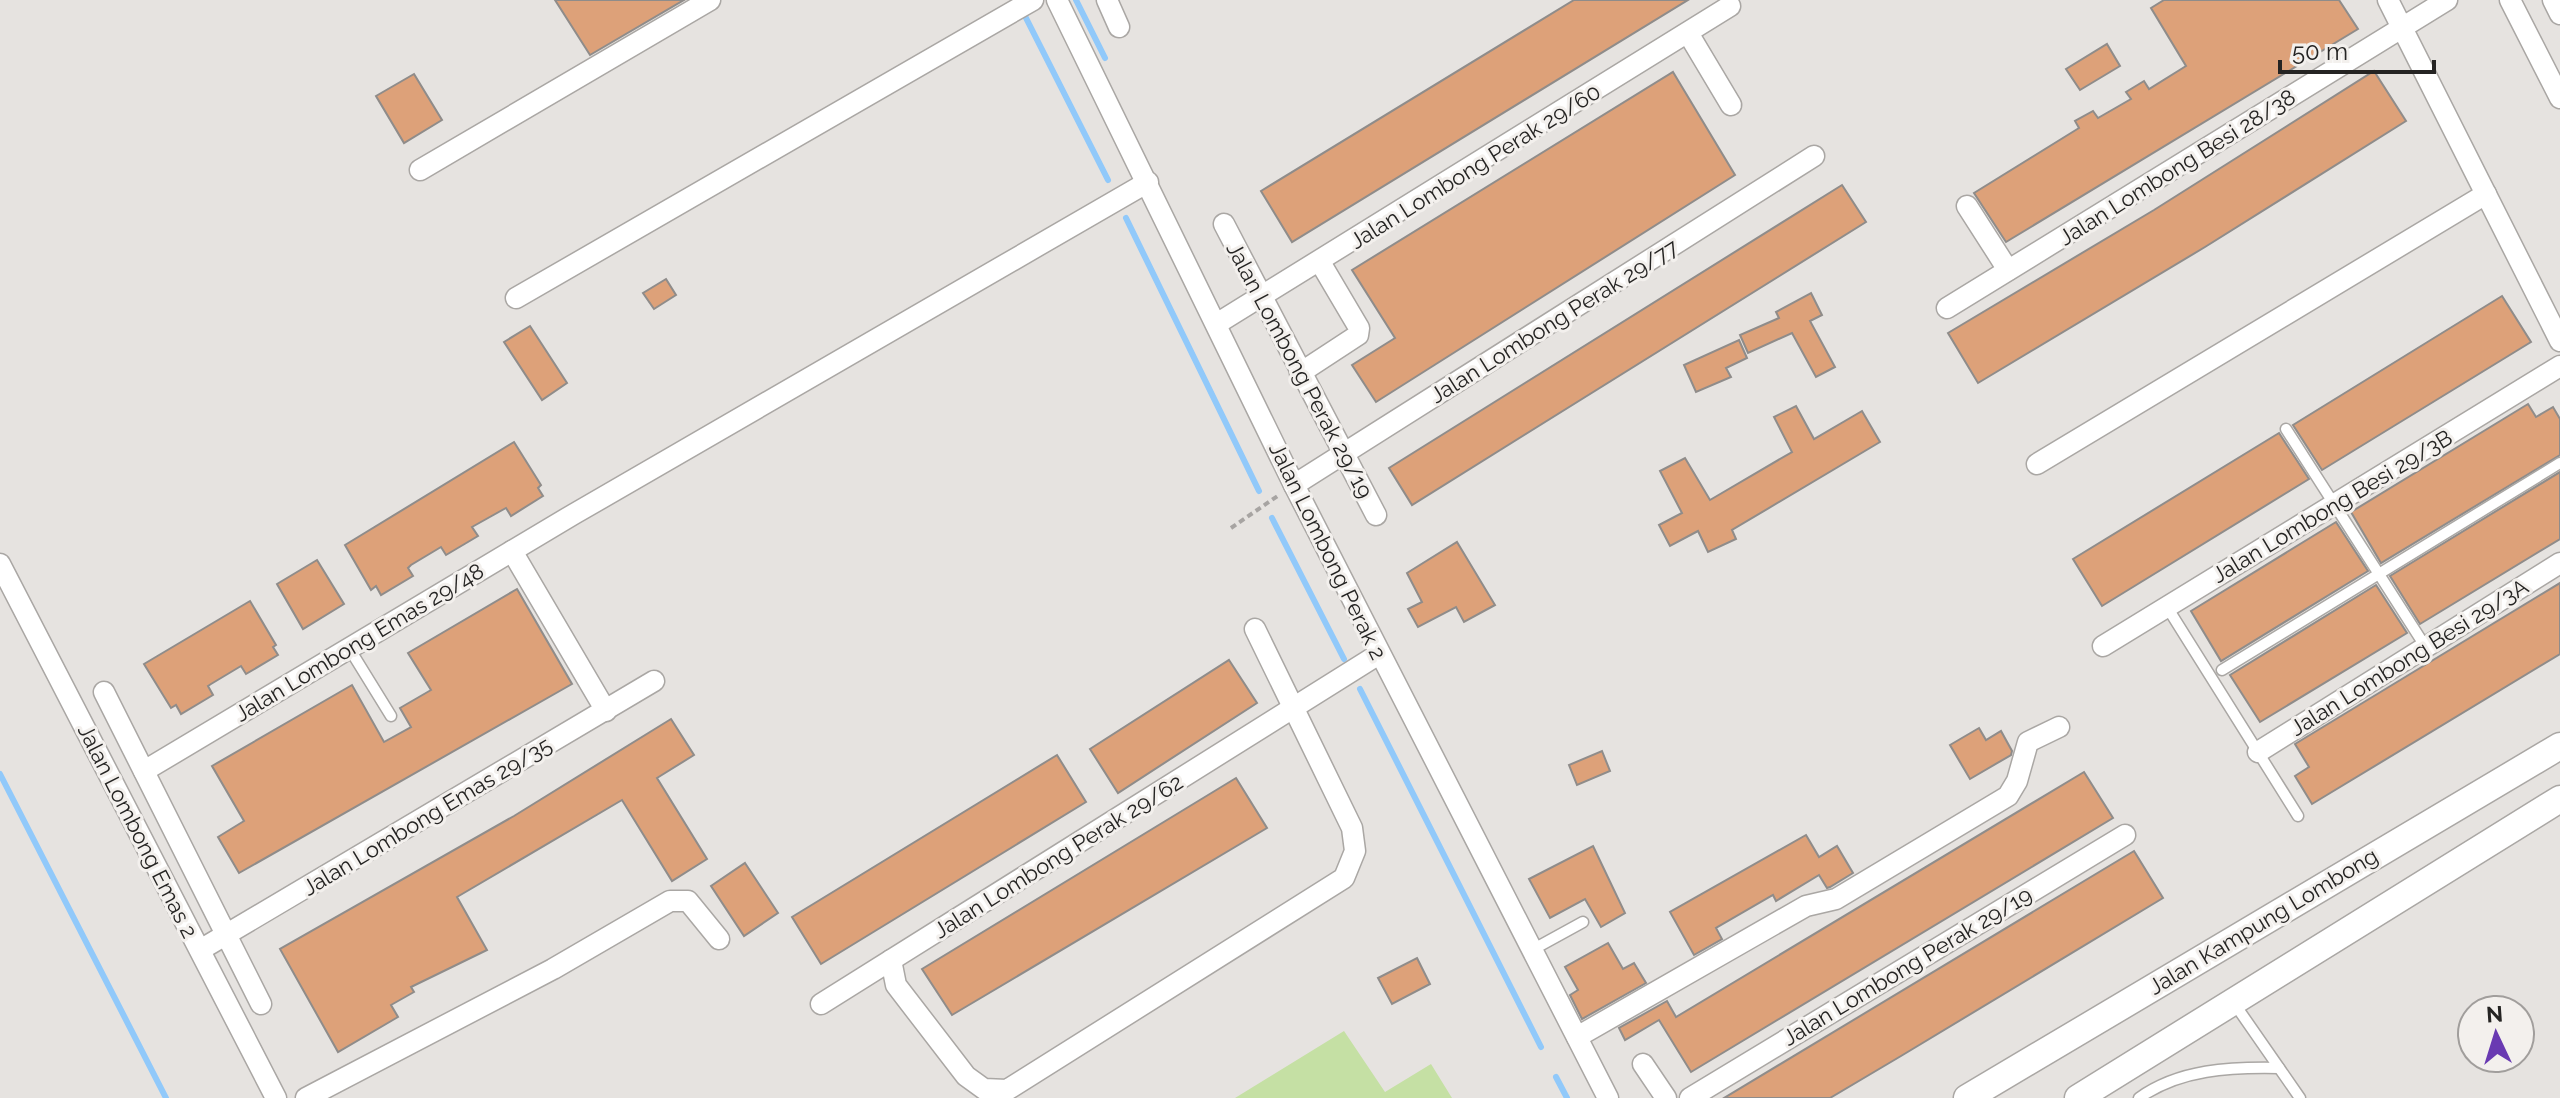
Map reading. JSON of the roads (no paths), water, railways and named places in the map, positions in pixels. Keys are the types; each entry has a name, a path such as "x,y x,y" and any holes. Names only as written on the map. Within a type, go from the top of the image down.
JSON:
{"street":[{"path":"420,170 710,0"},
{"path":"516,298 1033,0"},
{"name":"Jalan Lombong Perak 2","path":"1057,0 1218,323 1294,485 1608,1098"},
{"path":"1107,0 1119,27"},
{"path":"2388,0 2560,341"},
{"name":"Jalan Lombong Besi 28/38","path":"1947,308 2447,0"},
{"path":"2510,0 2560,98"},
{"path":"2553,0 2560,14"},
{"name":"Jalan Lombong Perak 29/60","path":"1218,323 1730,6"},
{"path":"1688,33 1731,105"},
{"name":"Jalan Lombong Perak 29/77","path":"1294,485 1814,156"},
{"name":"Jalan Lombong Emas 29/48","path":"144,771 574,514 1148,182"},
{"path":"2037,464 2486,194"},
{"path":"1967,206 2008,270"},
{"name":"Jalan Lombong Perak 29/19","path":"1224,224 1376,515"},
{"path":"1300,373 1358,335 1359,328 1320,262"},
{"name":"Jalan Lombong Besi 29/3B","path":"2103,646 2560,366"},
{"path":"512,551 606,711"},
{"name":"Jalan Lombong Besi 29/3A","path":"2258,752 2560,563"},
{"name":"Jalan Lombong Emas 2","path":"0,564 276,1098"},
{"path":"891,960 896,985 966,1076 984,1089 1007,1090 1344,878 1355,851 1352,828 1255,629"},
{"name":"Jalan Lombong Perak 29/62","path":"821,1004 1379,654"},
{"name":"Jalan Lombong Emas 29/35","path":"200,950 654,681"},
{"path":"104,692 261,1004"},
{"path":"1577,1037 1806,906 1836,899 2008,796 2017,781 2028,742 2059,727"},
{"name":"Jalan Kampung Lombong","path":"1967,1098 2560,746"},
{"path":"2078,1098 2560,799"},
{"name":"Jalan Lombong Perak 29/19","path":"1690,1098 2125,835"},
{"path":"306,1098 553,969 670,901 688,901 719,939"},
{"path":"1643,1064 1666,1098"}],"lane":[{"path":"2286,429 2425,646"},
{"path":"2222,670 2377,572 2560,463"},
{"path":"2167,607 2298,816"},
{"path":"349,648 391,716"},
{"path":"1532,950 1583,922"},
{"path":"2233,1001 2300,1098"},
{"path":"2139,1098 2151,1090 2219,1067 2279,1068"}],"waterway":[{"path":"1076,0 1105,58"},
{"path":"1025,16 1108,180"},
{"path":"1126,218 1259,491"},
{"path":"1272,518 1344,659"},
{"path":"1360,689 1541,1047"},
{"path":"0,774 166,1098"},
{"path":"1556,1077 1567,1098"}]}
